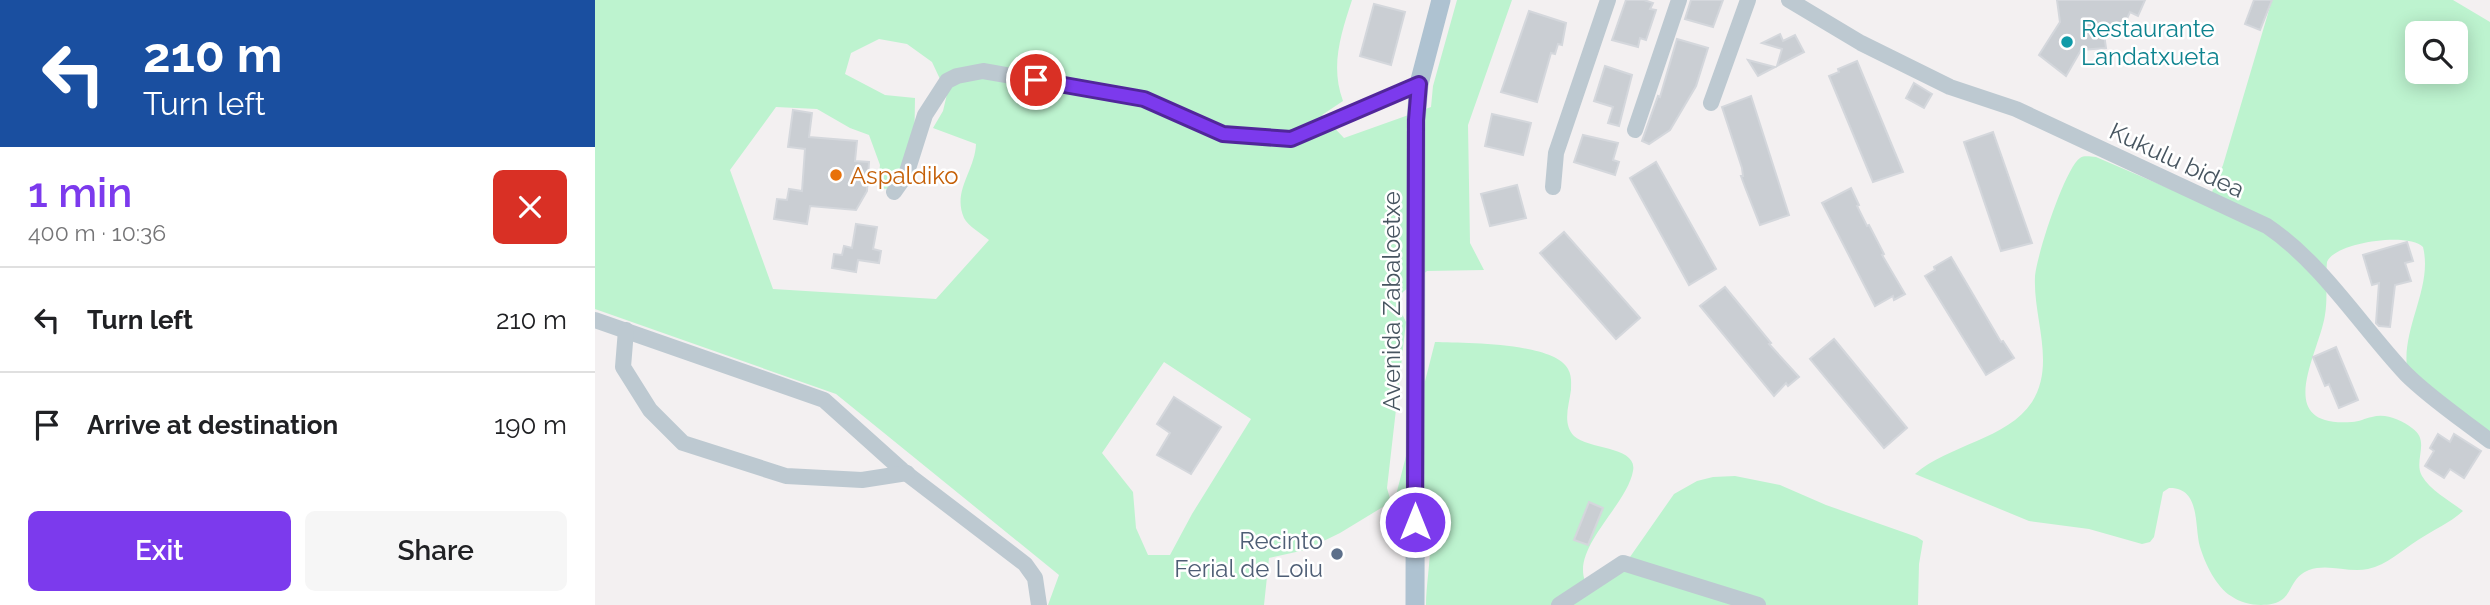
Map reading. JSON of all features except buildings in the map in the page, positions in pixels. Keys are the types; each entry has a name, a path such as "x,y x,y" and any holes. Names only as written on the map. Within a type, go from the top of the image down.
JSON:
{"main road":[{"name":"Avenida Zabaloetxe","path":"1415,605 1416,120 1419,84 1441,0"}],"street":[{"path":"1553,187 1556,153 1608,0"},
{"path":"1635,130 1679,0"},
{"path":"1711,103 1748,0"},
{"name":"Kukulu bidea","path":"1789,0 1861,43 1950,87 2016,109 2267,226 2283,236 2408,376 2490,441"},
{"path":"894,192 906,175 925,115 947,81 957,76 983,71 1144,99 1223,134 1291,139 1419,84"},
{"path":"595,320 824,400 907,473 1025,564 1035,578 1039,605"},
{"path":"626,330 623,367 650,410 683,443 786,476 862,480 907,473"},
{"path":"1559,605 1623,563 1758,605"}],"green space":[{"path":"595,0 1352,0 1337,63 1343,101 1322,115 1344,138 1431,107 1433,86 1457,0 1512,0 1468,125 1470,243 1484,270 1427,271 1395,299 1406,322 1387,488 1391,502 1340,533 1305,550 1269,558 1264,605 1048,605 1059,575 836,394 595,309","holes":["879,39 907,44 932,62 947,94 943,111 933,128 976,144 962,190 961,208 966,221 989,240 936,299 773,289 730,170 776,107 817,109 850,128 869,135 880,165 877,188 899,190 914,160 915,98 885,95 845,74 851,53","1164,362 1251,419 1170,555 1148,555 1136,528 1133,492 1102,453"]},
{"path":"2272,0 2453,0 2490,22 2490,438 2407,368 2409,337 2421,292 2425,262 2423,247 2415,243 2403,240 2373,241 2343,249 2327,262 2325,315 2306,385 2306,401 2313,413 2327,421 2355,422 2383,416 2412,428 2420,439 2419,464 2422,476 2435,491 2463,511 2375,567 2361,570 2323,567 2309,570 2301,574 2285,597 2272,604 2257,605 2241,601 2226,592 2216,581 2200,547 2191,501 2187,494 2179,489 2169,488 2163,492 2154,537 2150,542 2142,544 2089,529 2029,521 1915,474 1944,456 2008,425 2032,402 2039,387 2043,357 2035,277 2059,195 2080,158 2096,157 2182,194 2212,192 2223,165"},
{"path":"1435,342 1507,346 1527,349 1559,360 1568,369 1571,377 1567,414 1570,431 1581,440 1628,457 1633,463 1629,484 1586,554 1583,568 1585,581 1623,567 1674,494 1697,481 1735,476 1780,485 1923,541 1919,564 1918,605 1426,605 1430,540 1428,516 1424,506 1408,503 1393,507"}],"place":[{"name":"Restaurante Landatxueta","path":"2067,42"},
{"name":"Aspaldiko","path":"836,175"},
{"name":"Recinto Ferial de Loiu","path":"1337,554"}],"route":[{"path":"1036,80 1144,99 1223,134 1291,139 1419,84 1416,120 1415,522"}]}
